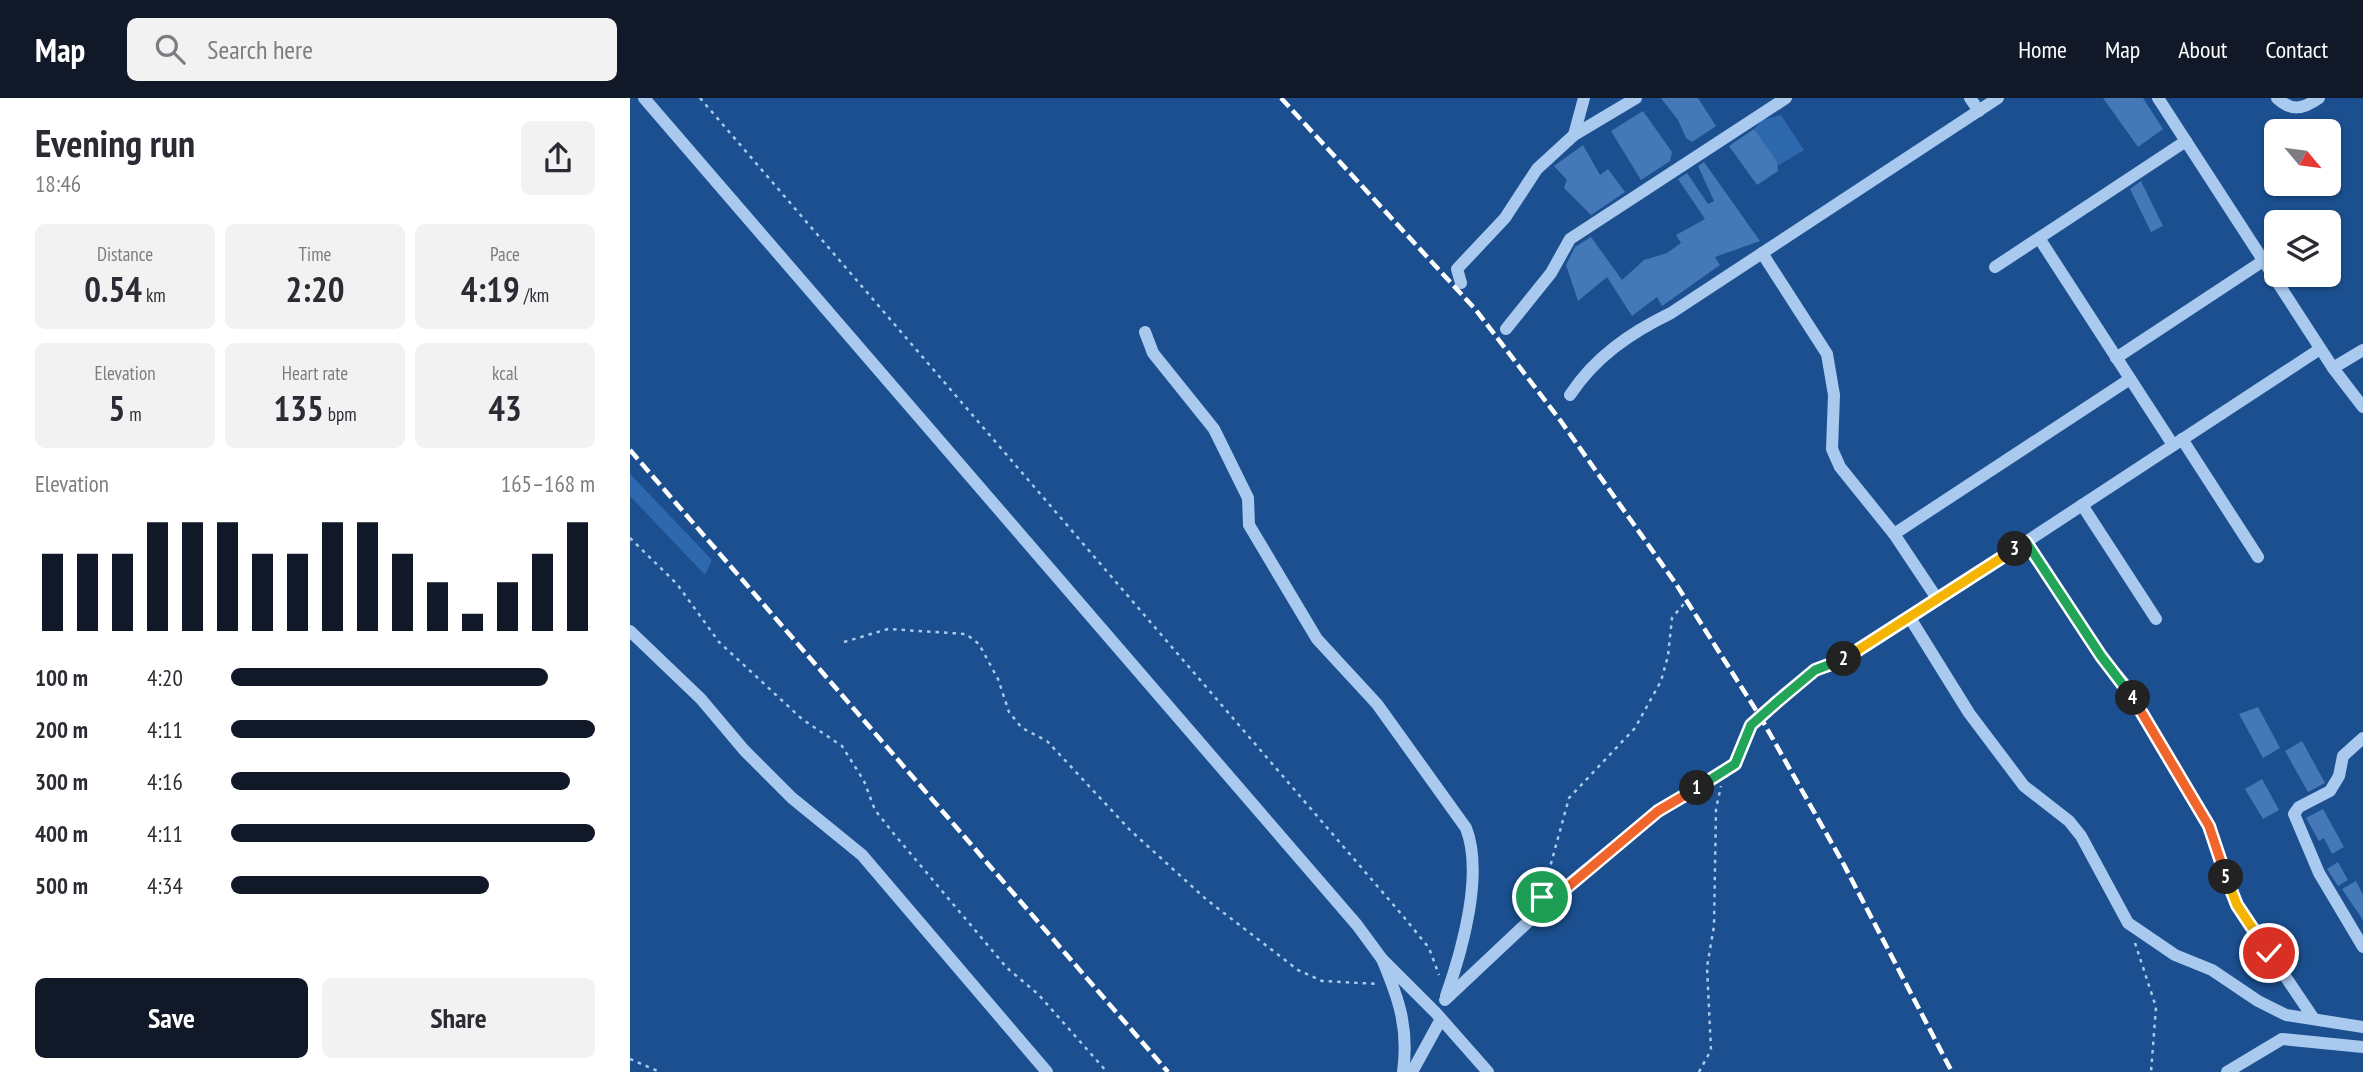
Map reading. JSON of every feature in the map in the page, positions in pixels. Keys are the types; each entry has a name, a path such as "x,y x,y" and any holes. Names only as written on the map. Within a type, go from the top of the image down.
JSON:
{"street":[{"path":"644,98 1357,925 1382,960 1441,1019 1488,1072"},
{"path":"1574,135 1584,98"},
{"path":"1461,284 1457,269 1505,218 1537,169 1574,135 1636,98"},
{"path":"1506,329 1551,273 1570,239 1786,98"},
{"path":"1970,98 1979,111"},
{"path":"1570,395 1603,354 1998,98"},
{"path":"2158,98 2320,349 2363,407"},
{"path":"2277,98 2290,107 2300,109 2319,98"},
{"path":"1995,267 2186,141"},
{"path":"2039,238 2130,379 2178,442 2258,557"},
{"path":"1762,253 1827,354 1834,395 1832,449 1840,467 1894,534 1938,600"},
{"path":"2116,358 2263,261"},
{"path":"1145,332 1153,353 1214,429 1248,498 1249,525 1317,639 1377,704 1466,828 1472,844 1469,902 1455,972 1445,1000"},
{"path":"1445,1000 1545,906 1658,811 1735,764 1751,725 1815,670 1836,664 1910,618 2320,349"},
{"path":"2333,368 2363,350"},
{"path":"1894,534 2130,379"},
{"path":"2082,505 2156,619"},
{"path":"2026,542 2101,656 2128,688 2209,826 2237,905 2314,1019"},
{"path":"1910,618 1969,713 2024,786 2069,821 2081,836 2119,911 2136,930 2175,955 2236,984 2269,1007 2286,1015 2363,1027"},
{"path":"630,631 701,699 778,785 813,818 862,855 1047,1072"},
{"path":"2363,738 2343,756 2339,776 2330,791 2298,807 2294,814 2319,873 2363,947"},
{"path":"1382,960 1401,1005 1404,1035 1402,1072"},
{"path":"1412,1072 1441,1019"},
{"path":"2227,1072 2282,1040 2363,1047"}],"path":[{"path":"700,98 1429,947 1445,1000"},
{"path":"630,538 677,584 719,642 802,719 842,746 864,781 875,810 894,834 1007,968 1038,994 1107,1072"},
{"path":"1545,906 1542,897 1569,798 1635,728 1661,681 1668,656 1671,618 1687,600"},
{"path":"844,642 888,629 966,634 979,644 998,679 1009,712 1022,727 1046,741 1130,830 1207,900 1298,970 1322,981 1392,984"},
{"path":"1699,1072 1711,1050 1707,967 1714,926 1716,809 1724,772"},
{"path":"2136,930 2135,946 2156,1007 2151,1072"},
{"path":"630,1059 660,1072"}],"shaded area":[{"path":"1781,115 1804,150 1777,166 1754,129 1762,120"},
{"path":"630,474 712,560 705,575 630,496"}],"building":[{"path":"1661,98 1698,98 1716,126 1692,142 1686,138 1678,120"},
{"path":"2103,98 2143,98 2163,129 2138,147"},
{"path":"1643,111 1672,152 1670,161 1641,180 1611,131"},
{"path":"1754,129 1777,162 1778,171 1757,185 1729,146"},
{"path":"1583,145 1600,175 1608,169 1625,192 1591,215 1564,188 1567,180 1554,166"},
{"path":"1704,162 1760,241 1715,257 1720,265 1662,306 1657,297 1632,316 1607,277 1578,301 1566,265 1575,247 1591,237 1622,280 1644,260 1667,253 1681,243 1676,235 1705,219 1678,179 1687,173 1708,204 1714,201 1698,166"},
{"path":"2141,181 2163,226 2151,232 2130,189"},
{"path":"2258,707 2280,748 2263,758 2239,714"},
{"path":"2302,741 2325,783 2308,792 2285,751"},
{"path":"2262,779 2279,810 2263,819 2245,789"},
{"path":"2323,809 2344,847 2332,854 2324,838 2319,841 2306,818"},
{"path":"2338,862 2348,880 2338,886 2327,869"},
{"path":"2356,881 2363,895 2363,920 2342,889"}],"railway":[{"path":"1281,98 1476,310 1560,420 1676,584 1761,718 1843,863 1952,1072"},
{"path":"630,450 1168,1072"}],"route":[{"path":"1542,897 1545,906 1658,811 1735,764 1751,725 1815,670 1836,664 2026,542 2101,656 2128,688 2176,768 2209,826 2237,905 2269,953"}]}
